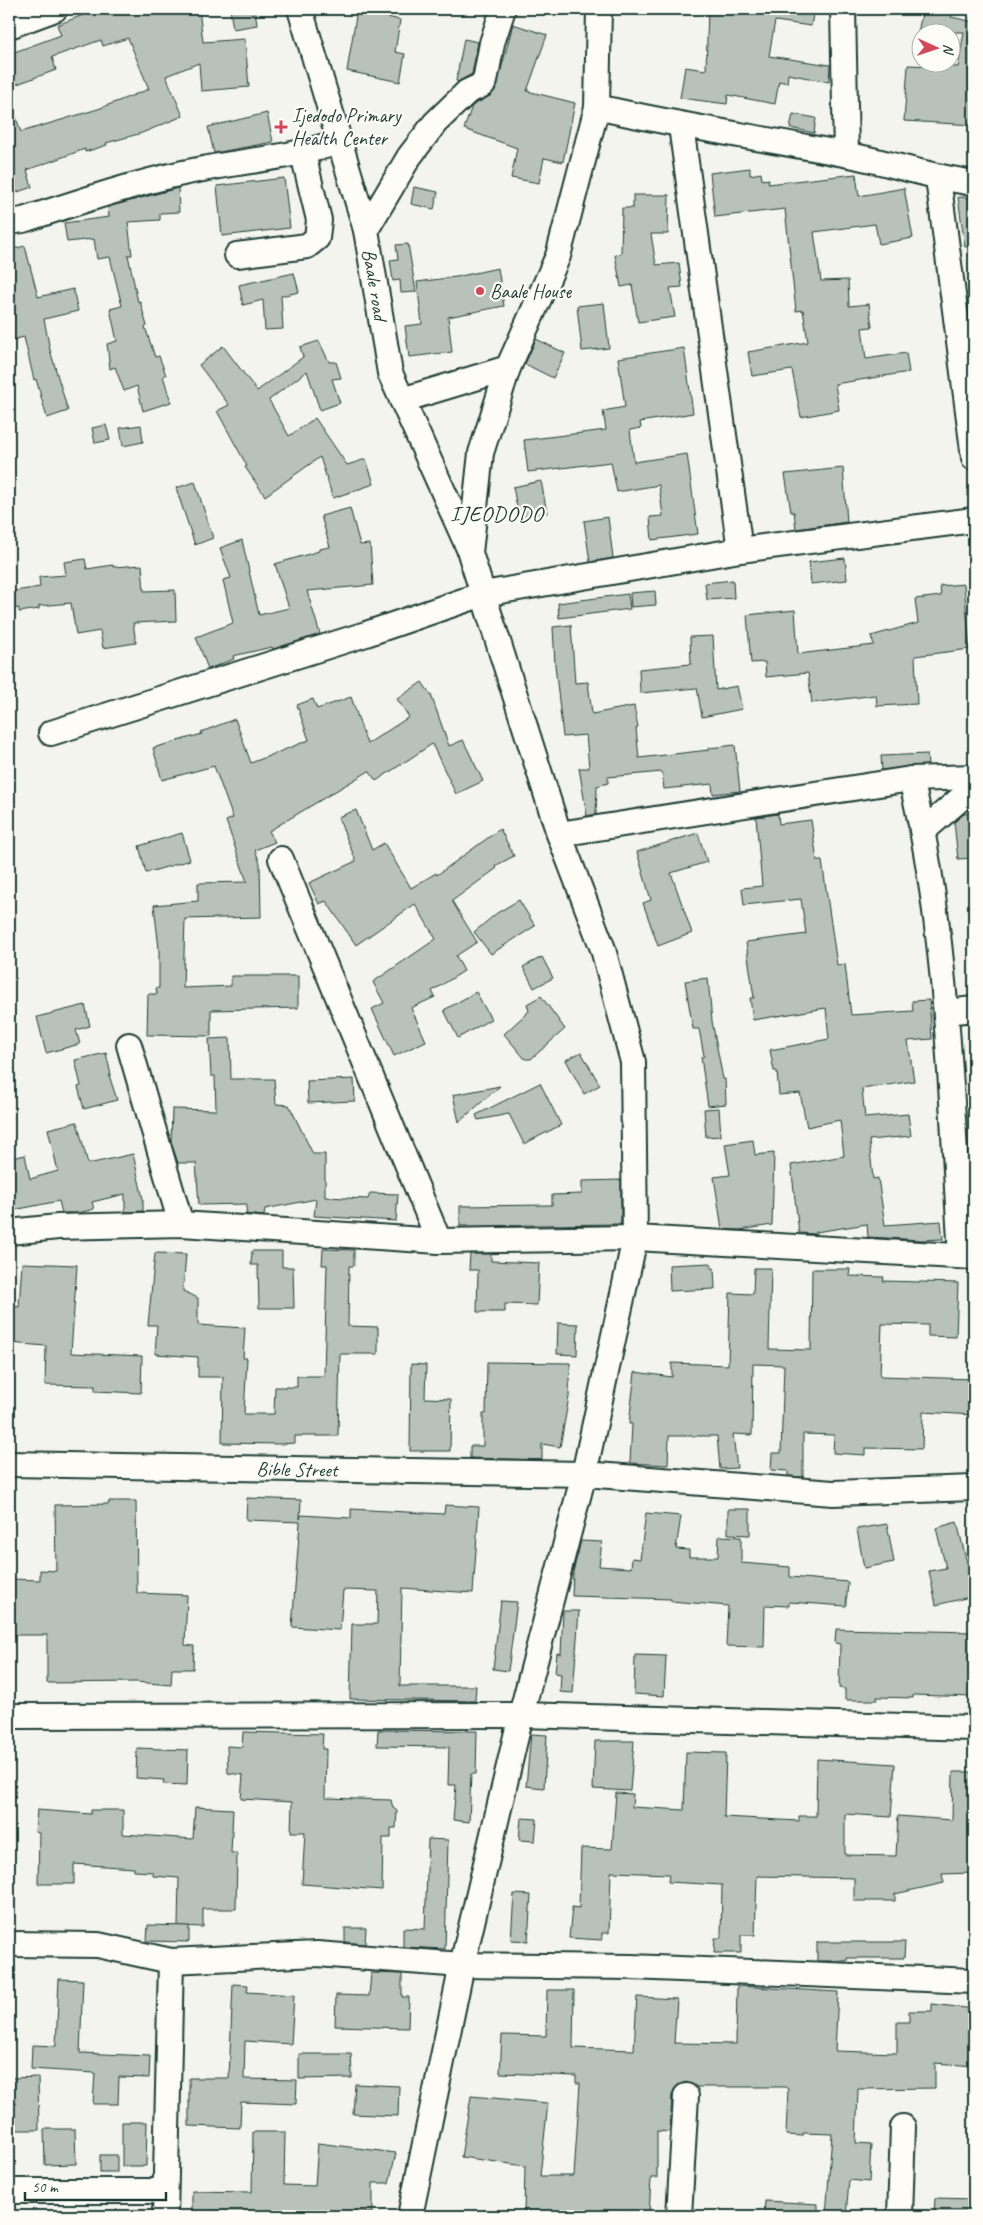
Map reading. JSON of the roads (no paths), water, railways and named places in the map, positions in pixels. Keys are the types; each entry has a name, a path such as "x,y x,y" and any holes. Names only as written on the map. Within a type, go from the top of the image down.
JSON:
{"street":[{"path":"9,26 55,9"},
{"name":"Baale road","path":"300,9 338,142 366,230 390,372 470,553 559,834 603,949 633,1062 634,1238 584,1474 521,1715 462,1965 410,2216"},
{"path":"366,230 409,157 436,123 467,92 485,82 492,43 503,9"},
{"path":"470,553 481,453 508,368 558,256 597,107 599,9"},
{"path":"843,9 846,154"},
{"path":"597,107 680,126 846,154 938,178 974,183"},
{"path":"680,126 740,550"},
{"path":"9,222 23,220 138,184 203,169 304,154 338,142"},
{"path":"237,255 307,246 317,238 319,220 304,154"},
{"path":"938,178 974,458"},
{"path":"402,400 508,368"},
{"path":"51,733 106,718 483,594 740,550 974,520"},
{"path":"559,834 911,779 974,777"},
{"path":"9,1232 58,1227 181,1224 439,1241 634,1238 968,1257 946,1012 923,831 911,779"},
{"path":"923,831 974,787"},
{"path":"281,859 439,1241"},
{"path":"946,1012 974,1009"},
{"path":"129,1045 181,1224"},
{"name":"Bible Street","path":"9,1464 584,1474 833,1493 974,1488"},
{"path":"9,1716 521,1715 974,1728"},
{"path":"9,1944 98,1945 171,1962 317,1954 462,1965 631,1967 974,1982"},
{"path":"165,2216 171,1962"},
{"path":"679,2216 686,2096"},
{"path":"900,2216 903,2128"},
{"path":"9,2191 165,2191"}],"place":[{"name":"Ijedodo Primary Health Center","path":"281,127"},
{"name":"Baale House","path":"480,291"}],"district":[{"name":"IJEODODO","path":"497,514"}]}
